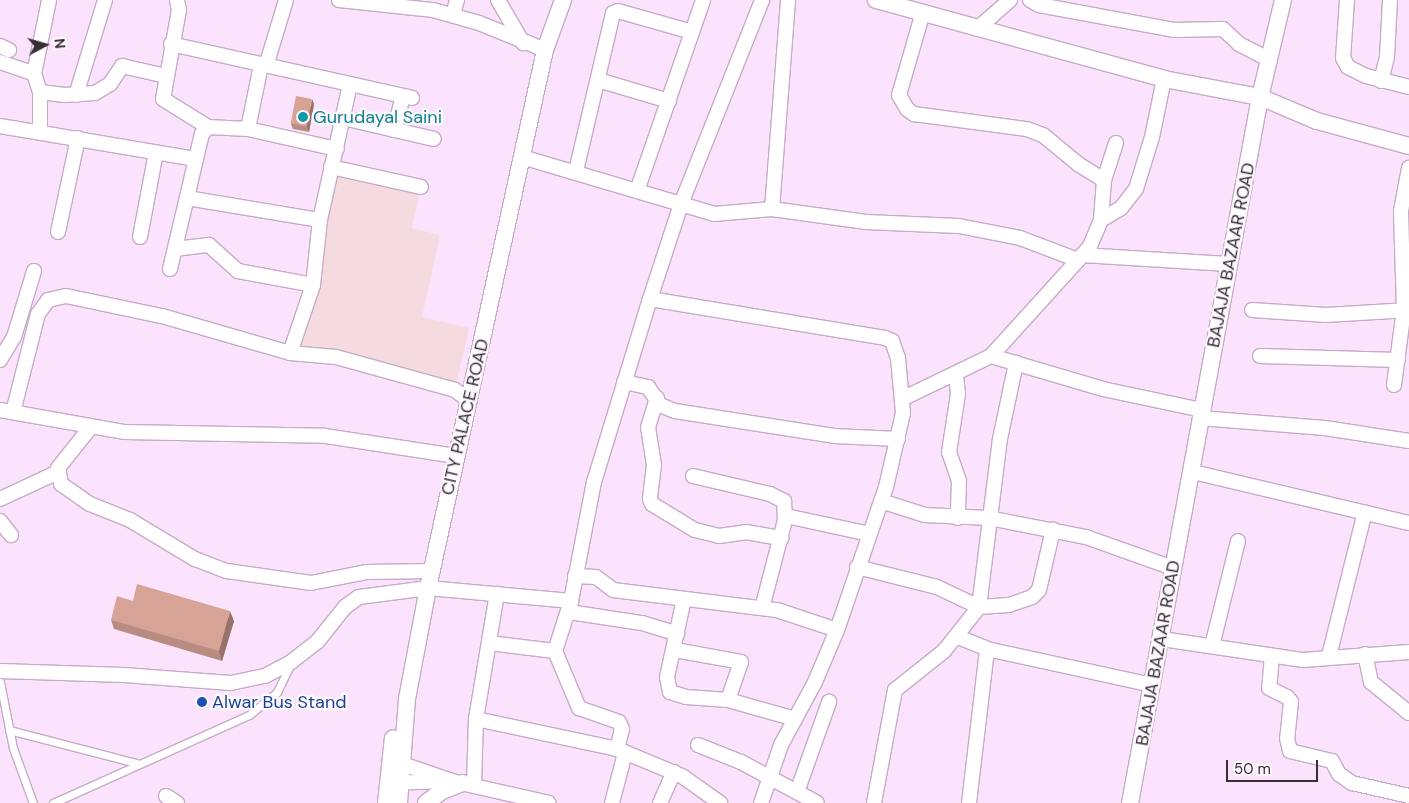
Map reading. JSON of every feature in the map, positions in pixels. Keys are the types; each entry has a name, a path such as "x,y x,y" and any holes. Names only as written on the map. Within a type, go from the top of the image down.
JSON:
{"street":[{"path":"40,131 40,92 34,74 49,0"},
{"path":"76,96 105,0"},
{"path":"177,0 179,10 163,99 208,127 248,129 337,149"},
{"path":"248,129 263,65 286,0"},
{"path":"339,0 385,3 453,15 479,23 523,43 545,50"},
{"path":"453,15 457,0"},
{"path":"498,0 523,43"},
{"name":"CITY PALACE ROAD","path":"549,34 550,0"},
{"name":"CITY PALACE ROAD","path":"399,803 393,783 395,761 431,570 545,50 549,34 563,0"},
{"path":"637,191 702,0"},
{"path":"612,803 621,751 622,729 619,722 579,708 555,651 570,606 594,482 650,299 681,204 762,0"},
{"path":"772,210 788,0"},
{"path":"876,0 1164,79 1260,97 1317,121 1409,145"},
{"path":"977,29 1010,0"},
{"path":"1030,0 1039,5 1174,30 1223,30 1239,44 1270,60"},
{"name":"BAJAJA BAZAAR ROAD","path":"1130,803 1162,639 1173,568 1193,472 1201,414 1228,264 1253,146 1260,97 1283,0"},
{"path":"1347,0 1343,58 1356,72 1381,81 1409,87"},
{"path":"1381,81 1387,57 1390,0"},
{"path":"576,172 613,13 623,12 692,32"},
{"path":"923,12 899,94 907,109 914,114 1027,129 1043,134 1078,164 1104,180"},
{"path":"172,44 408,97 394,130"},
{"path":"0,62 34,74"},
{"path":"40,92 76,96 103,90 122,66 166,76"},
{"path":"1101,220 1121,208 1136,189 1152,136 1164,79"},
{"path":"598,80 669,101"},
{"path":"290,353 313,285 320,220 350,85"},
{"path":"343,118 434,140"},
{"path":"0,126 40,131 196,159"},
{"path":"170,269 202,134 208,127"},
{"path":"58,232 78,138"},
{"path":"904,398 956,375 991,356 1080,258 1101,220 1104,180 1116,143"},
{"path":"140,237 156,152"},
{"path":"522,157 723,216 772,210 866,222 971,227 1020,238 1080,258 1228,264"},
{"path":"331,167 421,187"},
{"path":"1394,385 1406,310 1400,231 1402,198 1409,168"},
{"path":"187,198 320,220"},
{"path":"175,249 209,245 238,271 313,285"},
{"path":"0,360 14,337 34,271"},
{"path":"455,456 326,436 134,432 90,428 7,411 38,314 48,300 55,296 147,312 290,353 336,357 455,390 469,401"},
{"path":"650,299 885,338 892,341 896,349 904,398 898,439 881,501 836,630 815,682 795,719 769,776 761,803"},
{"path":"1252,310 1366,315 1406,310"},
{"path":"991,356 1102,389 1201,414 1325,428 1409,442"},
{"path":"1260,356 1398,360"},
{"path":"874,803 895,690 958,637 979,607 1000,439 1016,363"},
{"path":"956,375 958,394 949,452 959,481 958,518"},
{"path":"624,382 648,387 667,409 708,418 834,436 898,439"},
{"path":"657,398 648,427 654,465 650,499 652,504 695,530 719,536 746,532 781,538"},
{"path":"0,499 56,473 90,428"},
{"path":"1193,472 1409,523"},
{"path":"56,473 61,484 90,504 130,520 182,553 227,571 312,583 366,572 431,570"},
{"path":"693,476 777,497 784,501 786,516 762,608"},
{"path":"881,501 925,515 989,518 1086,536 1173,568"},
{"path":"1329,656 1365,512"},
{"path":"786,516 869,534"},
{"path":"0,521 11,535"},
{"path":"857,567 937,587 979,607 1021,602 1039,590 1053,530"},
{"path":"1212,646 1238,541"},
{"path":"575,576 596,577 612,590 762,608 836,630"},
{"path":"0,671 124,675 220,684 265,676 292,662 317,642 352,600 369,595 409,592 428,588 497,594 570,606 642,623 677,634"},
{"path":"463,783 476,720 497,594"},
{"path":"684,599 675,650 667,677 670,692 686,697 728,700 795,719"},
{"path":"958,637 987,649 1152,685"},
{"path":"1162,639 1302,660 1329,656 1409,652"},
{"path":"489,643 555,651"},
{"path":"969,803 987,649"},
{"path":"675,650 741,662 728,700"},
{"path":"1365,654 1371,682 1409,713"},
{"path":"1272,656 1269,688 1287,697 1291,702 1287,738 1290,751 1332,761 1339,774 1352,783 1409,796"},
{"path":"797,792 829,702"},
{"path":"476,720 621,751 674,772 720,803"},
{"path":"698,745 769,776 817,803"},
{"path":"395,761 463,783 549,803"},
{"path":"660,803 674,772"},
{"path":"386,803 393,783 463,783"},
{"path":"426,803 442,791 463,783"}],"lane":[{"path":"53,803 250,715 277,692 292,662"},
{"path":"0,682 9,730 33,803"},
{"path":"9,730 140,764"}],"shaded area":[{"path":"331,167 421,187 412,228 440,235 422,317 469,328 455,390 290,353"}],"building":[{"name":"Gurudayal Saini","path":"296,96 312,99 306,127 291,123"},
{"path":"137,584 230,611 219,651 111,620 117,596 133,601"}],"place":[{"name":"Gurudayal Saini","path":"303,117"},
{"name":"Alwar Bus Stand","path":"202,702"}]}
